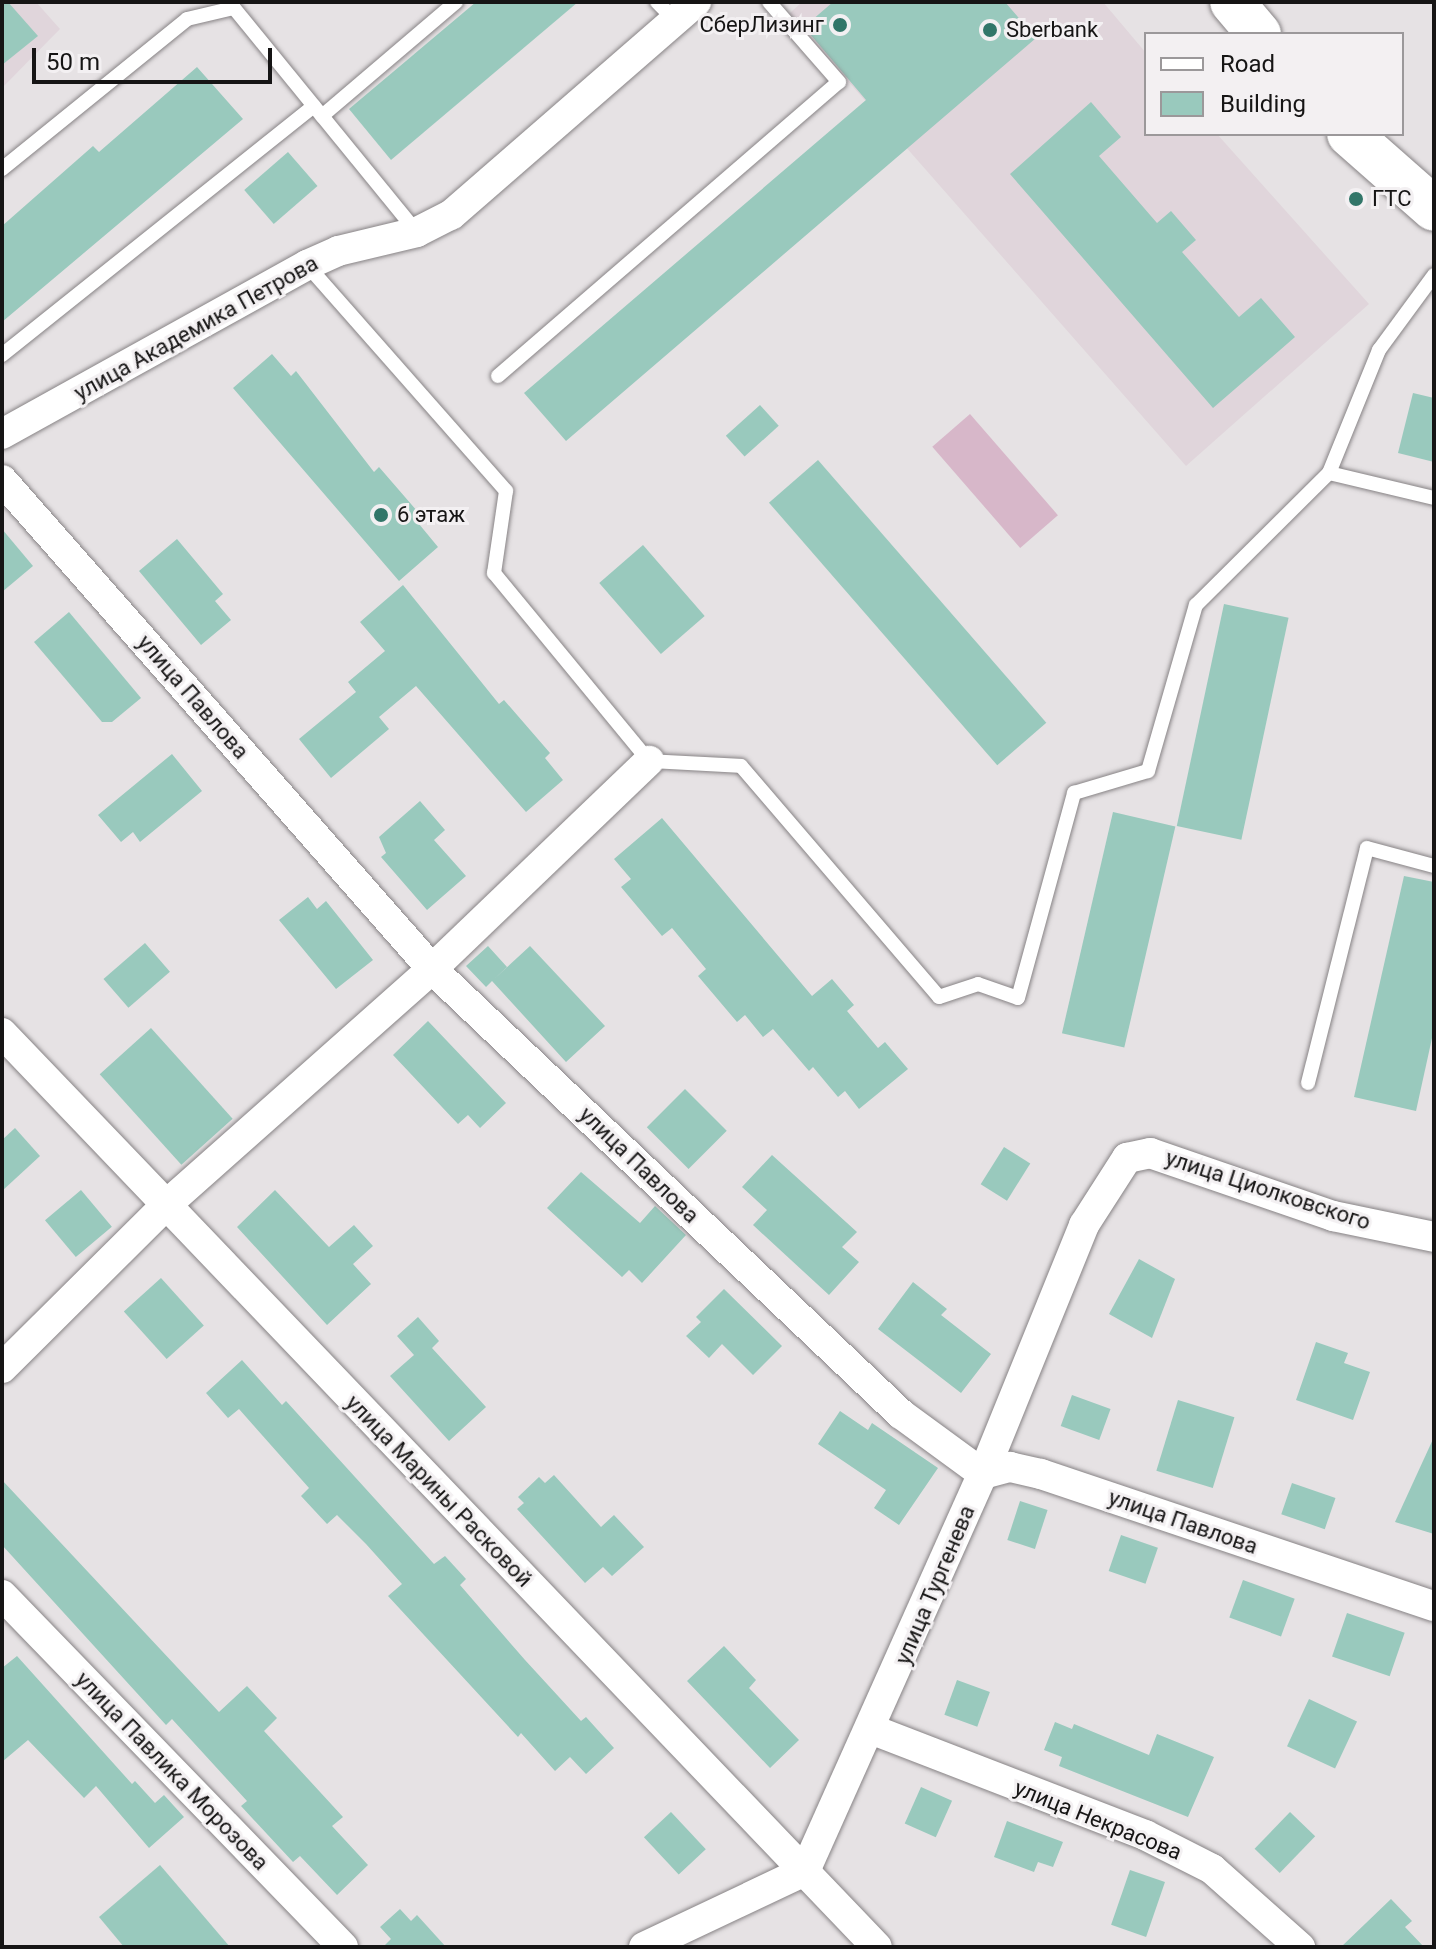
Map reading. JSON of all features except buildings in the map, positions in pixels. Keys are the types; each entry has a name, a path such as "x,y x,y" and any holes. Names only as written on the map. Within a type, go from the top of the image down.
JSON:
{"main road":[{"path":"1232,2 1257,32"},
{"path":"1351,136 1434,209"}],"street":[{"name":"улица Академика Петрова","path":"2,434 307,265 338,251 417,232 451,215 677,8"},
{"name":"улица Павлова","path":"2,480 432,969 901,1414 983,1474 1010,1467 1041,1474 1434,1606"},
{"path":"2,1368 165,1206 432,969 649,761"},
{"name":"улица Марины Расковой","path":"2,1033 877,1947"},
{"name":"улица Тургенева","path":"805,1871 873,1730 1096,1200 1127,1158 1150,1153"},
{"name":"улица Циолковского","path":"1150,1153 1333,1216 1434,1237"},
{"name":"улица Павлика Морозова","path":"2,1595 343,1947"},
{"name":"улица Некрасова","path":"873,1730 1145,1835 1199,1862 1300,1947"},
{"path":"644,1947 805,1871"}],"lane":[{"path":"2,355 456,2"},
{"path":"498,376 839,82 769,2"},
{"path":"2,169 187,19 234,8 417,232"},
{"path":"307,265 506,491 494,573 649,761 741,766 939,997 978,984 1018,998 1074,793 1148,771 1196,605 1329,473 1379,350 1434,275"},
{"path":"1329,473 1434,498"},
{"path":"1308,1083 1367,848 1434,866"}],"shaded area":[{"path":"2,2 36,2 60,29 2,88"},
{"path":"802,2 1103,2 1144,51 1144,136 1219,136 1369,304 1186,466 789,14"},
{"path":"970,414 1058,515 1020,548 932,447"}],"place":[{"name":"СберЛизинг","path":"840,25"},
{"name":"Sberbank","path":"990,30"},
{"name":"ГТС","path":"1356,199"},
{"name":"6 этаж","path":"381,515"}]}
